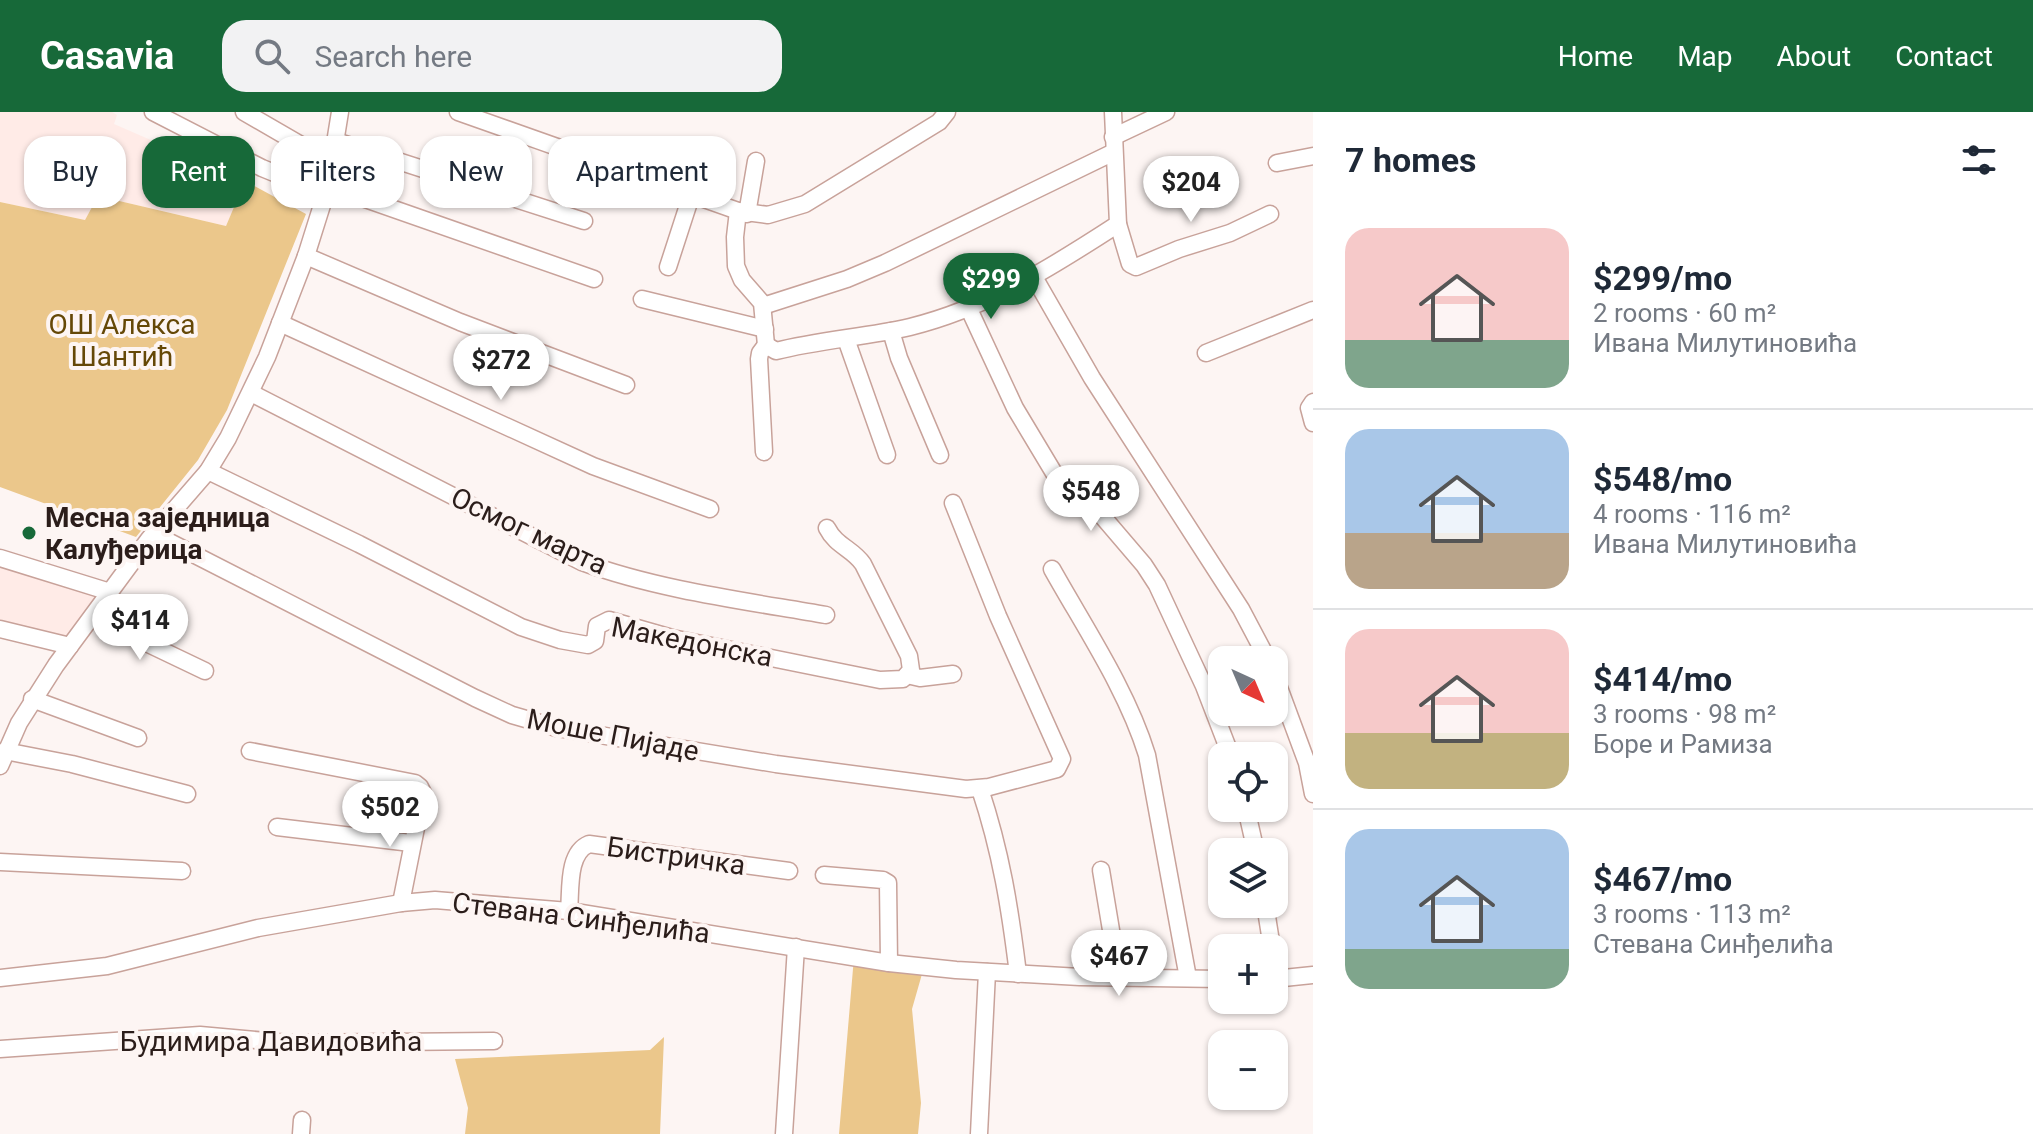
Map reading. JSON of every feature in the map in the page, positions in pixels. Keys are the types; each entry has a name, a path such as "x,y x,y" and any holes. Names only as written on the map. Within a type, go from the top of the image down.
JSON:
{"street":[{"path":"153,112 271,171"},
{"path":"244,112 285,136"},
{"path":"337,136 340,112"},
{"path":"458,112 548,143"},
{"path":"732,208 768,215 805,204 939,122 947,112"},
{"path":"1113,112 1118,224 1130,264 1136,267 1230,233 1270,214"},
{"path":"763,306 885,263 1114,144 1166,112"},
{"path":"1277,163 1313,156"},
{"path":"756,161 735,237 736,266 742,280 763,306 766,337 759,359 764,452"},
{"path":"404,163 584,221"},
{"path":"187,794 72,764 1,762 32,699 154,534 208,471 251,393 306,256 321,208"},
{"path":"381,208 594,279"},
{"path":"668,267 687,208"},
{"path":"642,299 766,337 776,351 891,331 969,309 1034,277 1118,224"},
{"path":"306,256 460,322 626,385"},
{"path":"1034,277 1092,378 1241,609 1261,646"},
{"path":"969,309 1015,408 1057,478 1074,496 1091,505 1103,517 1144,565 1165,599 1226,742"},
{"path":"1206,353 1313,310"},
{"path":"280,323 593,466 710,509"},
{"path":"891,331 899,358 940,455"},
{"path":"846,339 887,455"},
{"name":"Осмог марта","path":"251,393 582,562 713,595 826,615"},
{"path":"1313,402 1309,408 1313,423"},
{"name":"Македонска","path":"208,471 521,627 560,640 591,645 595,641 597,626 609,620 672,638 880,680 898,681 907,675"},
{"name":"Моше Пијаде","path":"154,534 485,703 527,720 628,741 980,789 1057,769 1061,765 1060,753 998,616 953,503"},
{"path":"827,528 836,543 856,555 863,564 884,612 909,656 911,665 907,675 920,678 953,674"},
{"path":"0,558 110,592"},
{"path":"1052,569 1140,731 1188,978"},
{"path":"92,617 205,671"},
{"path":"0,629 70,646"},
{"path":"32,699 138,738"},
{"path":"1288,712 1307,763 1313,794"},
{"path":"250,751 415,783 420,787 423,793 401,903"},
{"path":"980,789 994,827 1004,870 1018,974"},
{"path":"277,827 411,843"},
{"name":"Бистричка","path":"569,911 575,856 589,844 789,871"},
{"path":"0,862 182,871"},
{"path":"1101,870 1119,978"},
{"path":"824,875 888,883 889,963"},
{"name":"Стевана Синђелића","path":"0,978 107,966 258,928 418,901 470,902 569,911 889,963 1018,974 1208,979"},
{"path":"784,1134 796,947"},
{"path":"979,1134 987,972"},
{"path":"1288,977 1313,975"},
{"name":"Будимира Давидовића","path":"0,1049 186,1035 288,1043 494,1041"}],"shaded area":[{"path":"0,112 112,112 117,115 114,124 142,136 142,206 126,203 126,136 24,136 24,207 0,202"},
{"path":"28,208 92,208 85,220"},
{"path":"149,208 234,208 226,226"},
{"path":"0,558 104,590 64,644 0,629"}],"green space":[{"name":"ОШ Алекса Шантић","path":"255,186 271,195 271,208 295,208 306,214 227,410 198,460 136,537 0,487 0,202 85,220 92,208 126,208 126,203 226,226 234,208 255,208"},
{"path":"854,957 924,967 912,1009 921,1103 918,1134 839,1134"},
{"path":"664,1037 660,1134 465,1134 468,1108 455,1059 650,1050"}],"place":[{"name":"Месна заједница Калуђерица","path":"29,533"}]}
